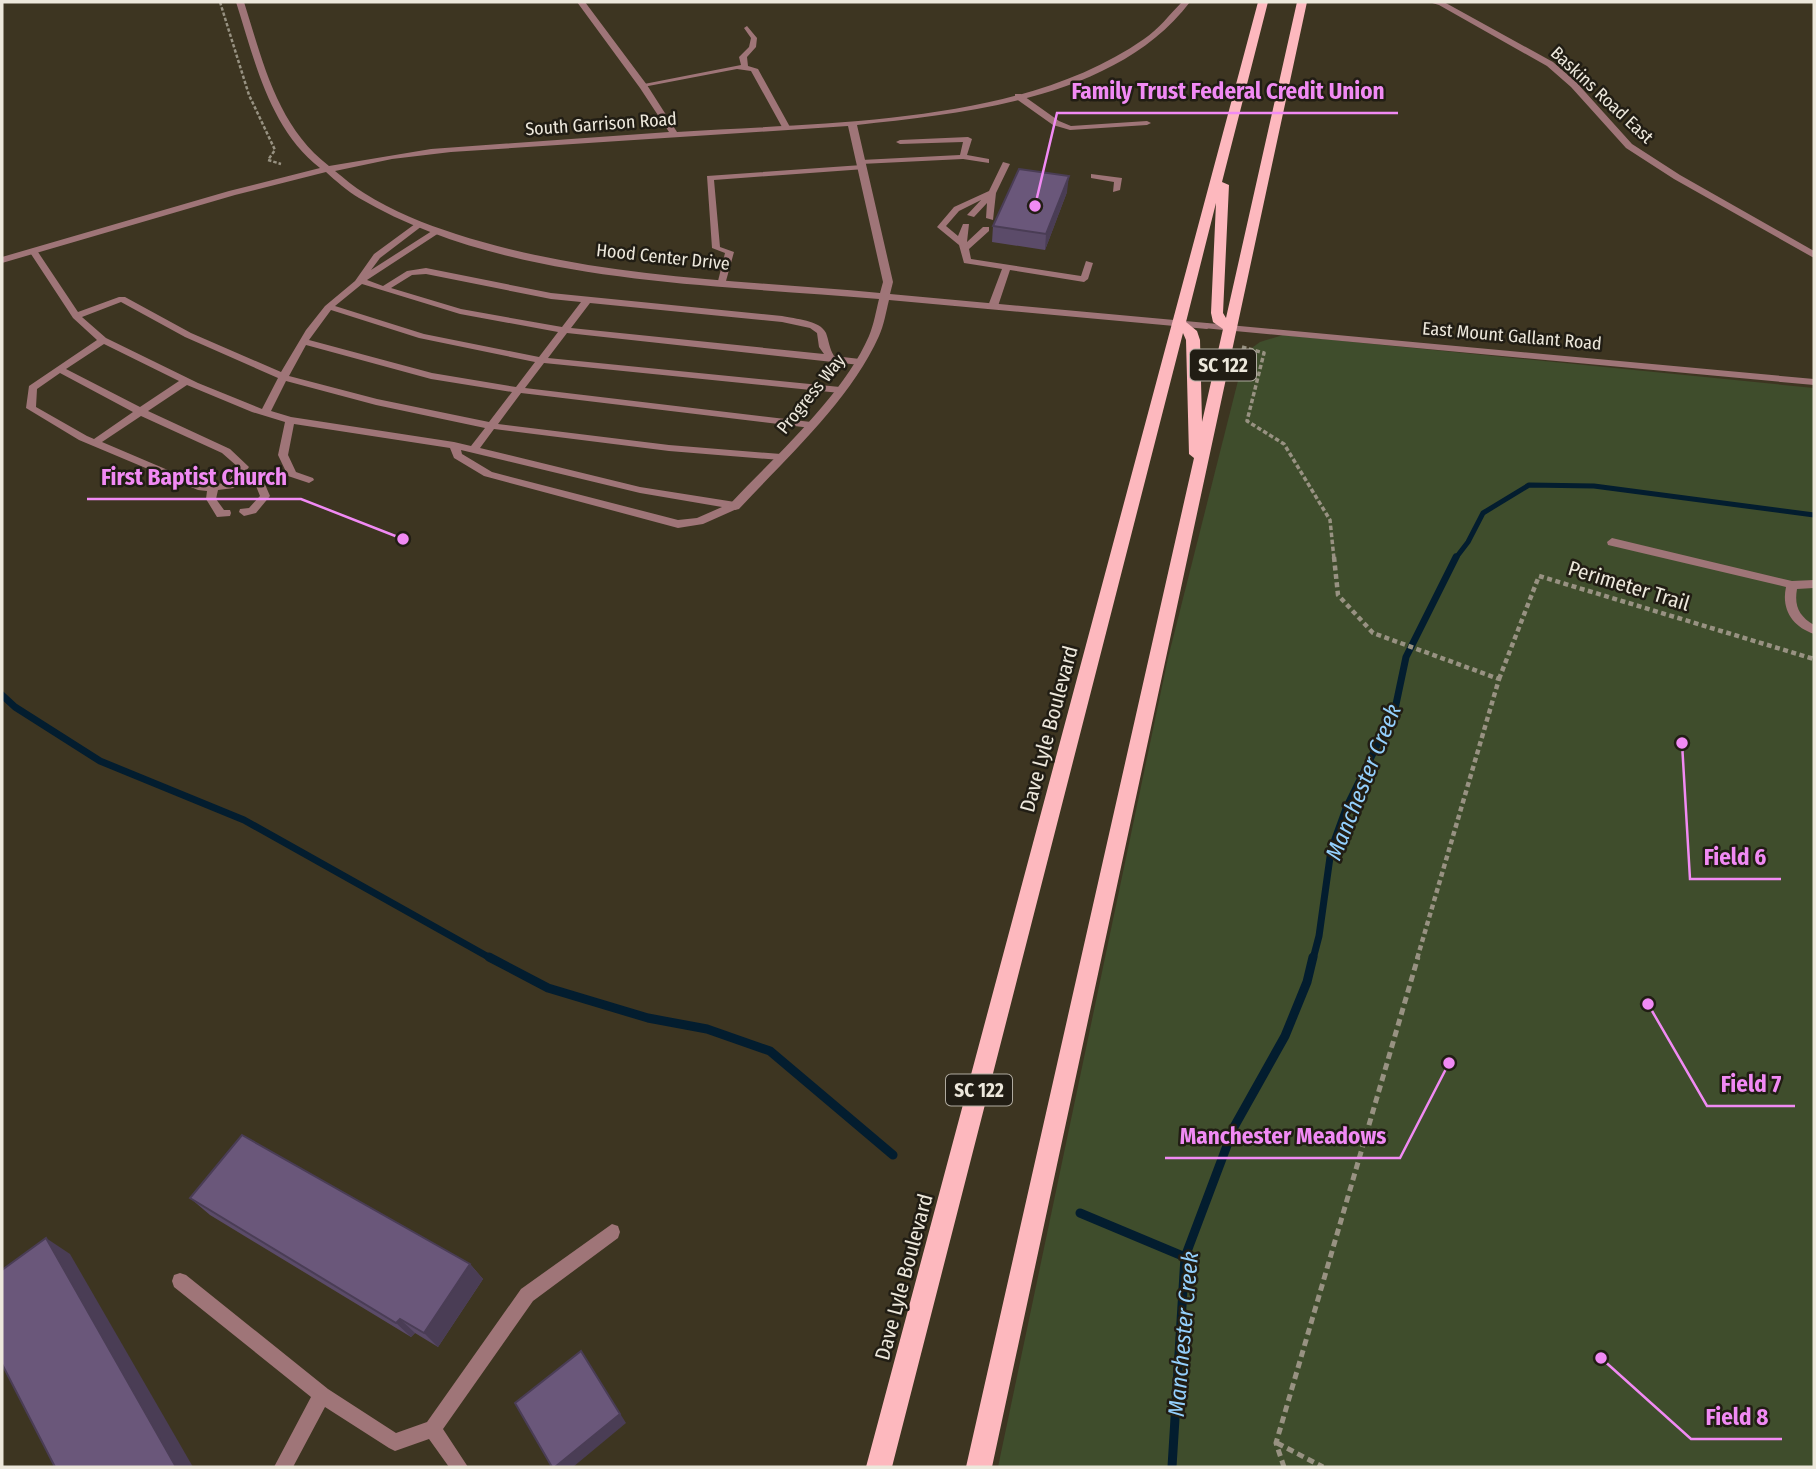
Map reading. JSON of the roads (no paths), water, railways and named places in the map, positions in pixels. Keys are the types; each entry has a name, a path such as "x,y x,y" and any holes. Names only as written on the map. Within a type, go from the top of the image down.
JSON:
{"main road":[{"name":"Dave Lyle Boulevard","path":"879,1467 1072,739 1263,2"},
{"name":"SC 122","path":"979,1467 1302,2"},
{"path":"1225,147 1217,313 1218,319 1231,328"},
{"path":"1178,323 1192,334 1196,482"}],"street":[{"name":"Hood Center Drive","path":"240,2 282,120 308,154 371,201 438,231 520,254 574,265 1207,326"},
{"path":"581,2 643,85 675,135"},
{"name":"South Garrison Road","path":"2,260 326,170 372,160 429,152 852,123 921,115 1018,96 1104,67 1136,50 1162,30 1186,2"},
{"path":"1433,2 1441,2"},
{"name":"Baskins Road East","path":"1441,2 1550,64 1574,85 1629,146 1677,177 1814,255"},
{"name":"Progress Way","path":"735,506 840,390 860,362 875,334 888,282 852,123"},
{"name":"East Mount Gallant Road","path":"1207,326 1814,382"}],"lane":[{"path":"745,67 743,57 752,47 754,38 747,28"},
{"path":"643,85 745,67 754,69 786,127"},
{"path":"1018,96 1056,123 1070,128 1147,123"},
{"path":"900,142 968,139 963,158"},
{"path":"722,281 730,252 716,248 710,178 963,158 986,161"},
{"path":"976,216 992,193 1006,164"},
{"path":"1094,176 1119,180 1116,190"},
{"path":"976,216 992,193"},
{"path":"963,246 941,227 956,207 992,193"},
{"path":"359,280 377,256 419,223"},
{"path":"955,225 967,261 1084,279 1090,263"},
{"path":"963,246 965,226"},
{"path":"963,246 976,228"},
{"path":"963,246 986,229"},
{"path":"265,413 283,377 329,307 359,280 438,231"},
{"path":"33,251 76,316 103,340 186,381 265,413 290,420 454,445 640,490 735,506"},
{"path":"993,306 1007,267"},
{"path":"384,289 410,273 426,271 551,296 782,319 813,326 821,332 824,347 831,358"},
{"path":"359,280 460,311 565,330 860,362"},
{"path":"76,316 122,299 188,335 283,377 376,402 492,426 669,448 781,457"},
{"path":"474,449 587,300"},
{"path":"329,307 422,336 542,360 840,390"},
{"path":"59,369 226,451 244,467 230,486 202,488 98,445 31,408 32,388 59,369 103,340"},
{"path":"306,342 431,376 518,390 811,425"},
{"path":"98,445 186,381"},
{"path":"290,420 283,455 292,474 309,480"},
{"path":"454,445 457,456 488,474 678,524 699,521 735,506"},
{"path":"237,477 260,484 265,496 253,511 244,512"},
{"path":"213,487 211,499 220,514 226,513"},
{"path":"1612,541 1792,585 1814,584"},
{"path":"1792,585 1788,596 1790,609 1800,623 1814,630"},
{"path":"180,1280 322,1395 395,1442 433,1429 527,1295 612,1232"},
{"path":"283,1467 322,1395"},
{"path":"433,1429 459,1467"}],"waterway":[{"name":"Manchester Creek","path":"1455,559 1468,542 1483,513 1529,485 1594,486 1814,515"},
{"name":"Manchester Creek","path":"1313,959 1319,936 1331,850 1347,806 1395,709 1406,657 1455,559"},
{"path":"2,695 15,707 100,761 244,820 492,959"},
{"path":"489,957 548,988 648,1018 707,1029 770,1051 893,1155"},
{"name":"Manchester Creek","path":"1185,1257 1234,1127 1285,1036 1307,982 1313,957"},
{"path":"1080,1213 1185,1257"},
{"name":"Manchester Creek","path":"1172,1467 1185,1257"}],"place":[{"name":"Family Trust Federal Credit Union","path":"1035,206"},
{"name":"First Baptist Church","path":"403,539"},
{"name":"Field 6","path":"1682,743"},
{"name":"Field 7","path":"1648,1004"},
{"name":"Manchester Meadows","path":"1449,1063"},
{"name":"Field 8","path":"1601,1358"}]}
